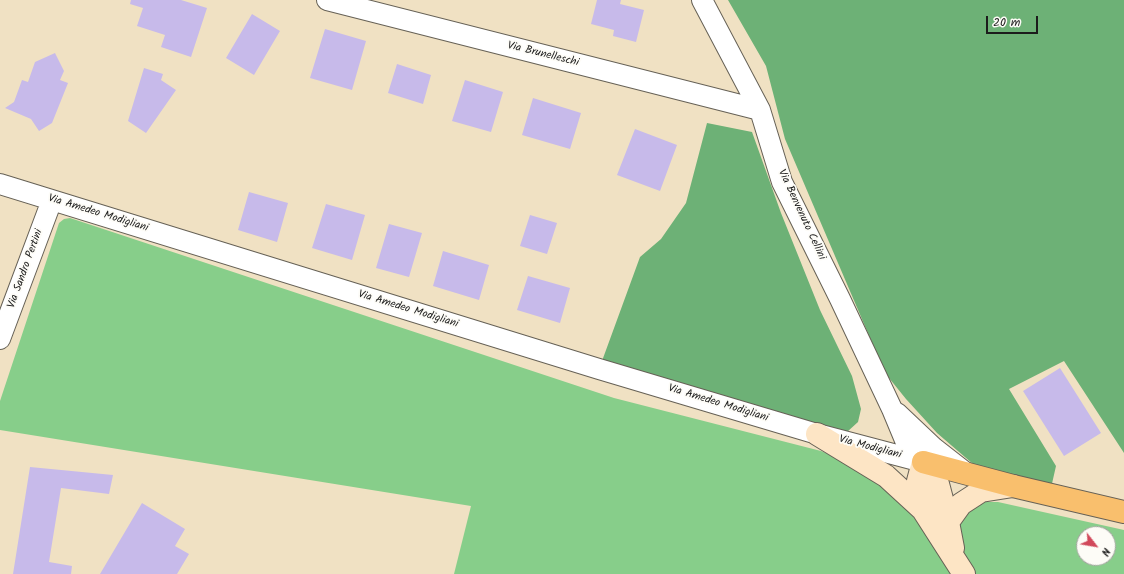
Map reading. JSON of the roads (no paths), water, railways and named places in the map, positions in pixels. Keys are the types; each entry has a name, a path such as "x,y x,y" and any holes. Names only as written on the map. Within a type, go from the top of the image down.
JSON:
{"highway":[{"path":"923,462 1013,486 1124,512"}],"main road":[{"path":"817,434 886,476 924,510 960,567"},
{"path":"923,462 918,481 924,510"},
{"path":"923,462 938,484 960,567"},
{"path":"948,522 961,504 981,491 1013,486"}],"street":[{"name":"Via Brunelleschi","path":"327,0 760,110"},
{"name":"Via Benvenuto Cellini","path":"702,0 760,110 782,182 892,408 918,447 923,462"},
{"name":"Via Amedeo Modigliani","path":"0,184 599,369 817,434"},
{"name":"Via Sandro Pertini","path":"0,339 52,200"},
{"name":"Via Benvenuto Cellini","path":"892,408 934,448 966,473"},
{"path":"878,450 888,430 892,408"},
{"name":"Via Modigliani","path":"817,434 923,462"}]}
